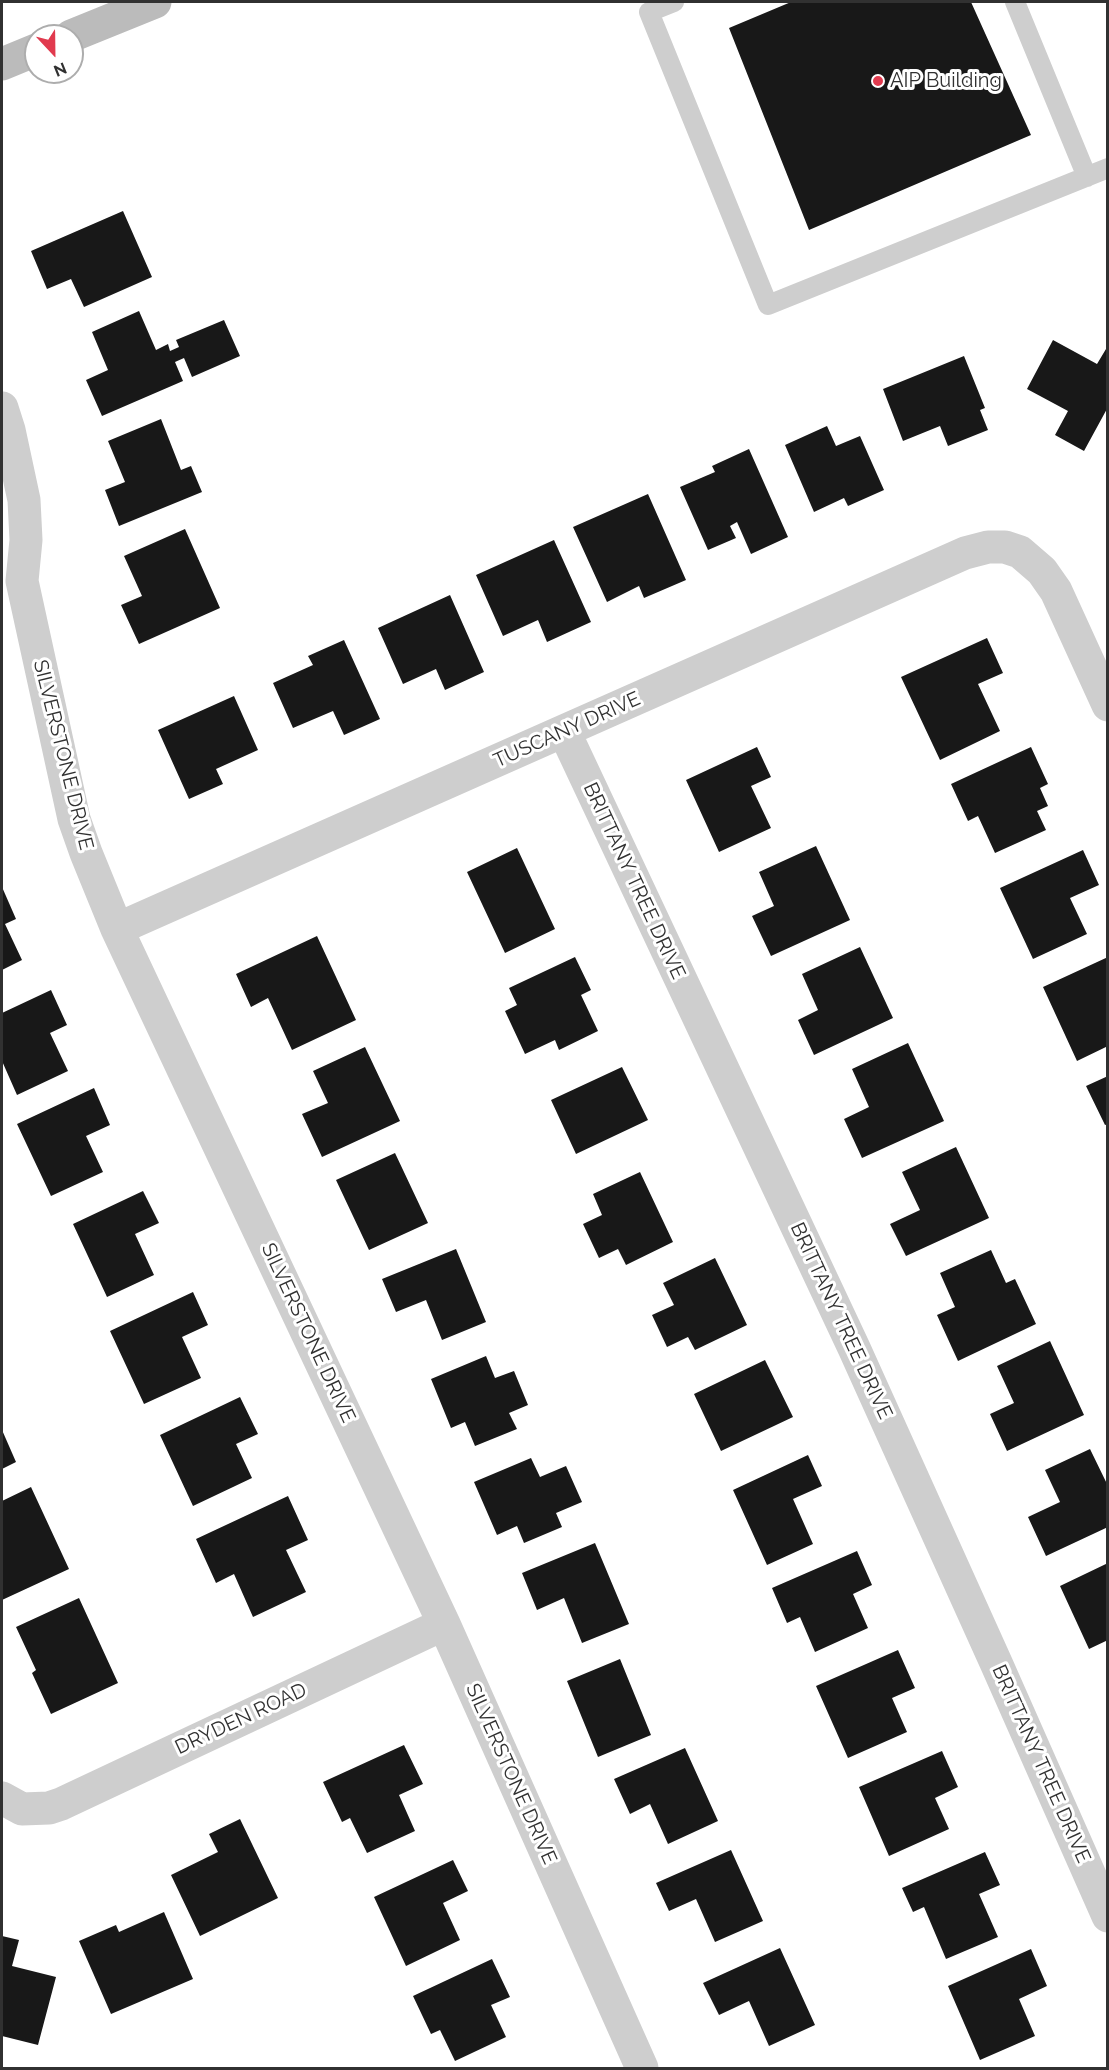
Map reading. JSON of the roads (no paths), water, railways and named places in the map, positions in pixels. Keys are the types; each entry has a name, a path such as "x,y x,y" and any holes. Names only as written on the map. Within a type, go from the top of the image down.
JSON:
{"main road":[{"path":"84,31 155,2"},
{"path":"2,64 24,55"}],"street":[{"name":"SILVERSTONE DRIVE","path":"2,408 24,500 26,540 22,581 74,819 100,890 444,1624 642,2068"},
{"name":"TUSCANY DRIVE","path":"117,929 965,553 988,547 1005,547 1020,552 1042,571 1056,591 1107,705"},
{"name":"SILVERSTONE DRIVE","path":"2,556 22,581"},
{"name":"BRITTANY TREE DRIVE","path":"564,731 854,1348 1107,1916"},
{"name":"DRYDEN ROAD","path":"2,1798 22,1809 49,1808 61,1804 444,1624"}],"lane":[{"path":"674,2 649,12 768,305 1107,168"},
{"path":"1015,2 1087,177"}],"place":[{"name":"AIP Building","path":"878,81"}]}
